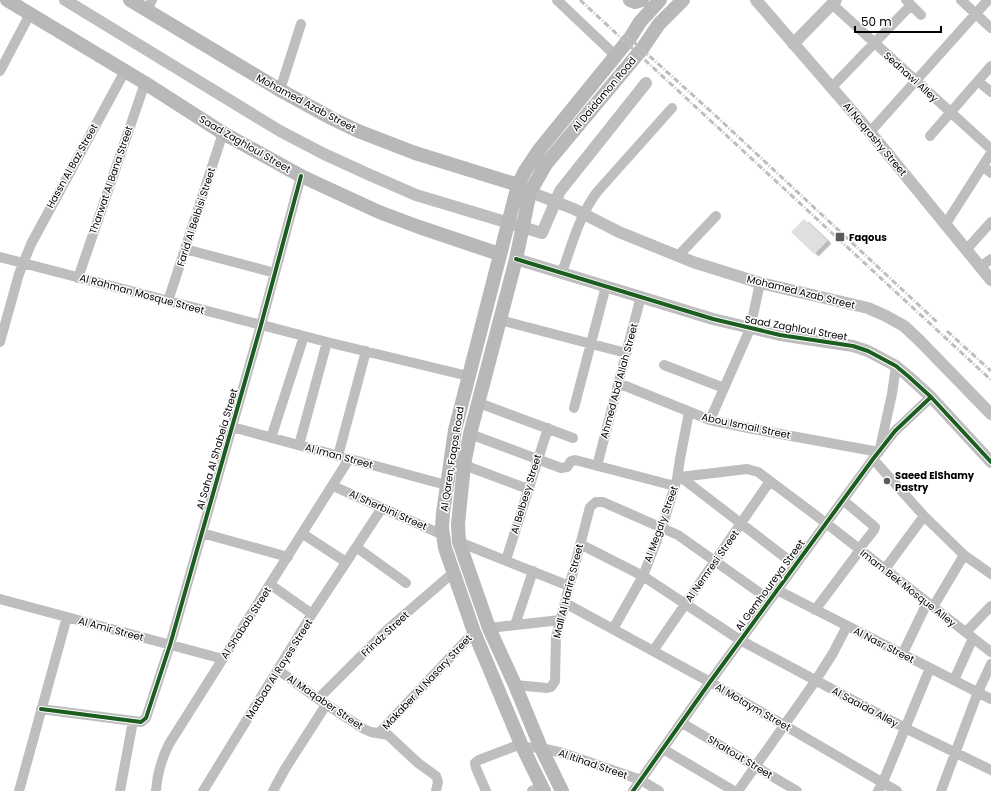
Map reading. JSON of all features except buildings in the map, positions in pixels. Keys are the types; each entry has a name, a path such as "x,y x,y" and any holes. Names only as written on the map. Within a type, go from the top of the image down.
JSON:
{"main road":[{"name":"Saad Zaghloul Street","path":"7,0 145,83 223,133 301,176 379,212 499,254"},
{"name":"Mohamed Azab Street","path":"130,0 150,5 280,90 331,118 386,142 529,194"},
{"path":"630,0 635,2 642,0"},
{"name":"Al Daidamon Road","path":"529,194 525,171 539,150 616,56 640,22 660,0"},
{"name":"Al Daidamon Road","path":"529,194 546,164 642,49 659,24 683,0"},
{"path":"571,110 582,120"},
{"name":"Al Qaren, Faqos Road","path":"529,194 514,200 503,239 455,430 442,513 445,548 474,632 522,745 539,790"},
{"name":"Al Qaren, Faqos Road","path":"529,194 516,259 470,434 464,466 458,516 458,533 489,628 541,748 562,791"}],"street":[{"path":"557,0 616,56"},
{"name":"Al Naqrashy Street","path":"756,0 870,132 991,280"},
{"path":"961,0 991,28"},
{"path":"870,132 988,0"},
{"path":"793,44 834,2"},
{"name":"Sednawi Alley","path":"834,2 874,43 991,149"},
{"path":"832,87 874,43 908,2 921,15"},
{"path":"0,71 30,14"},
{"path":"280,90 301,24"},
{"path":"930,136 991,66"},
{"name":"Hassn Al Baz Street","path":"0,342 23,263 39,227 125,71"},
{"path":"978,81 991,92"},
{"name":"Tharwat Al Bana Street","path":"78,278 145,83"},
{"path":"562,272 578,211 597,192 672,108"},
{"name":"Farid Al Belbisi Street","path":"168,301 223,133"},
{"path":"945,225 987,169 991,154"},
{"name":"Al Saha Al Shabeia Street","path":"120,791 137,722 146,718 170,645 261,325 301,176"},
{"name":"Mohamed Azab Street","path":"529,194 578,211 619,232 678,256 760,283 868,308 886,316 904,326 991,414"},
{"path":"678,256 716,216"},
{"path":"966,250 991,222"},
{"path":"185,249 275,273"},
{"name":"Al Rahman Mosque Street","path":"0,257 327,342 468,376"},
{"name":"Saad Zaghloul Street","path":"516,259 750,329 853,346 868,351 896,366 908,376 931,397 991,462"},
{"path":"980,267 991,260"},
{"path":"710,420 750,329 760,283"},
{"path":"574,408 606,286"},
{"name":"Ahmed Abd Allah Street","path":"597,466 641,296"},
{"path":"500,320 626,353"},
{"path":"271,438 304,336"},
{"path":"299,445 327,342"},
{"path":"338,456 366,351"},
{"path":"664,366 724,388"},
{"name":"Al Gemhoureya Street","path":"876,455 888,415 896,366"},
{"name":"Abou Ismail Street","path":"618,383 710,420 876,455"},
{"name":"Al Gemhoureya Street","path":"633,791 740,640 876,455 896,431 931,397"},
{"path":"478,403 573,438"},
{"name":"Al Megaly Street","path":"613,629 643,576 662,527 678,479 689,412"},
{"name":"Al Iman Street","path":"232,427 446,485"},
{"name":"Al Belbesy Street","path":"506,560 548,428"},
{"path":"470,434 564,468 567,467 573,460 597,466 678,479 795,565"},
{"path":"876,455 924,516 964,554 991,574"},
{"name":"Al Shabab Street","path":"156,791 158,771 162,758 169,744 349,459"},
{"path":"464,466 528,489"},
{"name":"Imam Bek Mosque Alley","path":"678,479 747,469 758,472 826,523 991,652"},
{"name":"Al Nemresi Street","path":"653,651 770,481"},
{"name":"Al Sherbini Street","path":"333,486 443,535"},
{"path":"815,610 874,530 875,526 843,500"},
{"name":"Mall Al Harire Street","path":"515,685 547,688 555,681 555,644 590,507 596,502 603,502 662,527"},
{"name":"Matbaa Al Rayes Street","path":"203,791 312,614 382,508"},
{"path":"885,569 924,516"},
{"path":"662,527 678,535 770,600"},
{"path":"202,533 288,557"},
{"path":"303,534 346,562"},
{"path":"460,542 569,586"},
{"name":"Al Saaida Alley","path":"580,544 643,576 740,640 905,728 991,770"},
{"path":"356,547 406,584"},
{"path":"902,655 930,605 964,554"},
{"path":"515,625 532,571"},
{"name":"Frindz Street","path":"273,791 322,702 389,628 454,572"},
{"path":"270,585 312,614"},
{"name":"Al Nasr Street","path":"777,590 991,699"},
{"name":"Al Amir Street","path":"0,599 223,659"},
{"name":"Al Motaym Street","path":"565,603 710,682 784,725 880,787 897,791"},
{"path":"954,680 969,635 991,606"},
{"path":"19,791 67,617"},
{"path":"489,628 560,620"},
{"path":"738,791 816,680 833,653 847,626"},
{"name":"Makaber Al Nasary Street","path":"379,733 474,632"},
{"path":"941,791 978,692 991,664"},
{"path":"880,787 930,668"},
{"name":"Al Maqaber Street","path":"278,670 322,702 364,729 371,732 388,735 409,755 436,776 438,782 436,791"},
{"path":"41,709 137,722"},
{"name":"Shaltout Street","path":"682,723 797,791"},
{"path":"486,791 475,766 477,762 522,745"},
{"name":"Al Itihad Street","path":"522,745 563,753 641,780 659,791"},
{"path":"663,749 734,791"}],"waterway":[{"path":"65,0 280,131 324,154 416,195 542,233 560,191 646,83"}],"railway":[{"path":"580,0 991,380"},
{"path":"625,34 717,117 937,322"},
{"path":"947,331 991,371"}],"cycle path":[{"path":"41,709 141,722 146,718 170,645 261,325 301,176"},
{"path":"516,259 713,319 780,335 853,346 868,351 896,366 908,376 931,397 991,462"},
{"path":"633,791 710,682 873,459 895,431 931,397"}],"place":[{"name":"Faqous","path":"840,237"},
{"name":"Saeed ElShamy Pastry","path":"887,481"}]}
